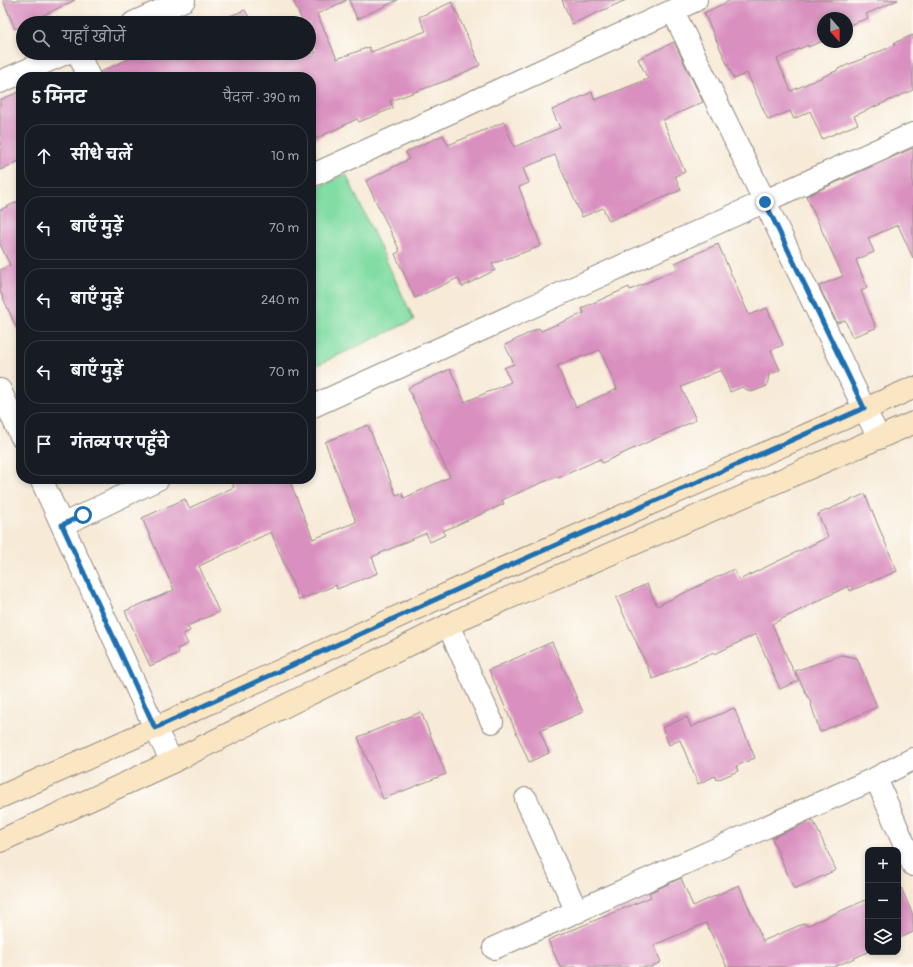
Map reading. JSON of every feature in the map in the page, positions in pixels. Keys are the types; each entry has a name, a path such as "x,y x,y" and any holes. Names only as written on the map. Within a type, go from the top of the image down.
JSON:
{"street":[{"path":"149,16 184,0"},
{"path":"316,174 696,0"},
{"path":"673,11 879,438"},
{"path":"23,72 50,60"},
{"path":"81,60 87,72"},
{"path":"0,82 16,75"},
{"path":"316,404 913,134"},
{"path":"0,796 155,728 504,568 864,408 913,388"},
{"path":"0,390 16,425"},
{"path":"0,841 172,762 448,625 913,423"},
{"path":"43,484 172,762"},
{"path":"62,525 148,484"},
{"path":"448,625 492,722"},
{"path":"494,948 876,778 913,759"},
{"path":"876,778 913,865"},
{"path":"526,799 577,912"}],"green space":[{"path":"346,174 414,320 316,366 316,188"}],"building":[{"path":"3,0 75,0 42,16 16,16 15,29"},
{"path":"293,0 347,0 317,14 337,59 369,47 371,52 426,31 419,17 452,2 480,65 448,80 390,101 393,108 359,122 357,119 316,139 316,72 100,72 127,60 316,60 316,16 300,16"},
{"path":"349,0 398,0 357,19"},
{"path":"562,0 626,0 572,24"},
{"path":"731,0 898,0 866,14 868,18 853,24 853,12 817,12 817,43 808,47 808,45 777,59 791,91 895,45 894,43 913,35 913,90 854,116 858,124 822,139 810,111 794,119 790,111 768,120 747,73 734,79 704,13"},
{"path":"245,10 248,16 230,16"},
{"path":"674,42 703,102 663,120 685,172 675,176 681,190 609,221 603,208 582,217 555,155 523,168 529,183 519,187 541,246 492,264 495,270 462,287 458,278 415,298 395,254 400,251 366,181 409,159 406,152 443,135 448,145 504,122 514,147 560,128 552,110 592,92 595,100 648,79 638,59"},
{"path":"16,93 16,162 0,170 0,100"},
{"path":"913,148 913,258 898,225 868,238 874,252 856,260 867,288 861,291 876,328 852,337 845,320 837,323 819,286 843,276 806,196"},
{"path":"16,202 16,327 0,291 0,270 10,265 0,244 0,210"},
{"path":"718,244 749,315 767,308 783,345 771,350 780,370 769,375 767,386 751,392 742,387 730,392 721,370 681,387 696,420 602,463 600,459 558,478 557,476 502,500 504,504 443,531 445,535 430,542 426,533 372,557 378,573 337,589 336,585 299,600 271,532 199,566 219,612 187,626 190,631 183,634 188,644 177,649 179,653 150,666 125,611 174,590 142,518 185,499 189,508 234,487 232,484 291,484 313,539 356,522 325,442 368,425 396,495 402,493 404,498 450,477 408,388 450,369 465,402 511,382 504,368 514,364 505,345 539,328 541,331 584,313 582,308 629,287 630,290 678,269 675,263","holes":["600,350 617,389 576,407 557,366"]},
{"path":"865,494 897,571 850,591 848,586 772,624 798,681 780,689 756,634 715,654 714,652 653,679 616,598 647,584 657,606 734,569 739,580 828,537 818,514"},
{"path":"552,642 583,712 540,731 549,753 529,762 489,670"},
{"path":"842,655 857,658 877,707 820,732 810,701 795,671"},
{"path":"734,708 755,758 736,766 738,771 717,780 715,776 698,784 680,740 669,745 662,728 687,717 691,727"},
{"path":"421,712 446,774 383,799 358,737"},
{"path":"813,820 836,870 794,889 772,838"},
{"path":"681,878 693,906 739,885 763,941 805,923 806,926 865,900 865,953 834,967 727,967 706,923 654,945 661,962 651,967 560,967 548,940 651,897 649,893"},
{"path":"901,887 913,915 913,932 901,938"}],"route":[{"path":"83,515 62,525 155,728 504,568 864,408 765,202"}]}
